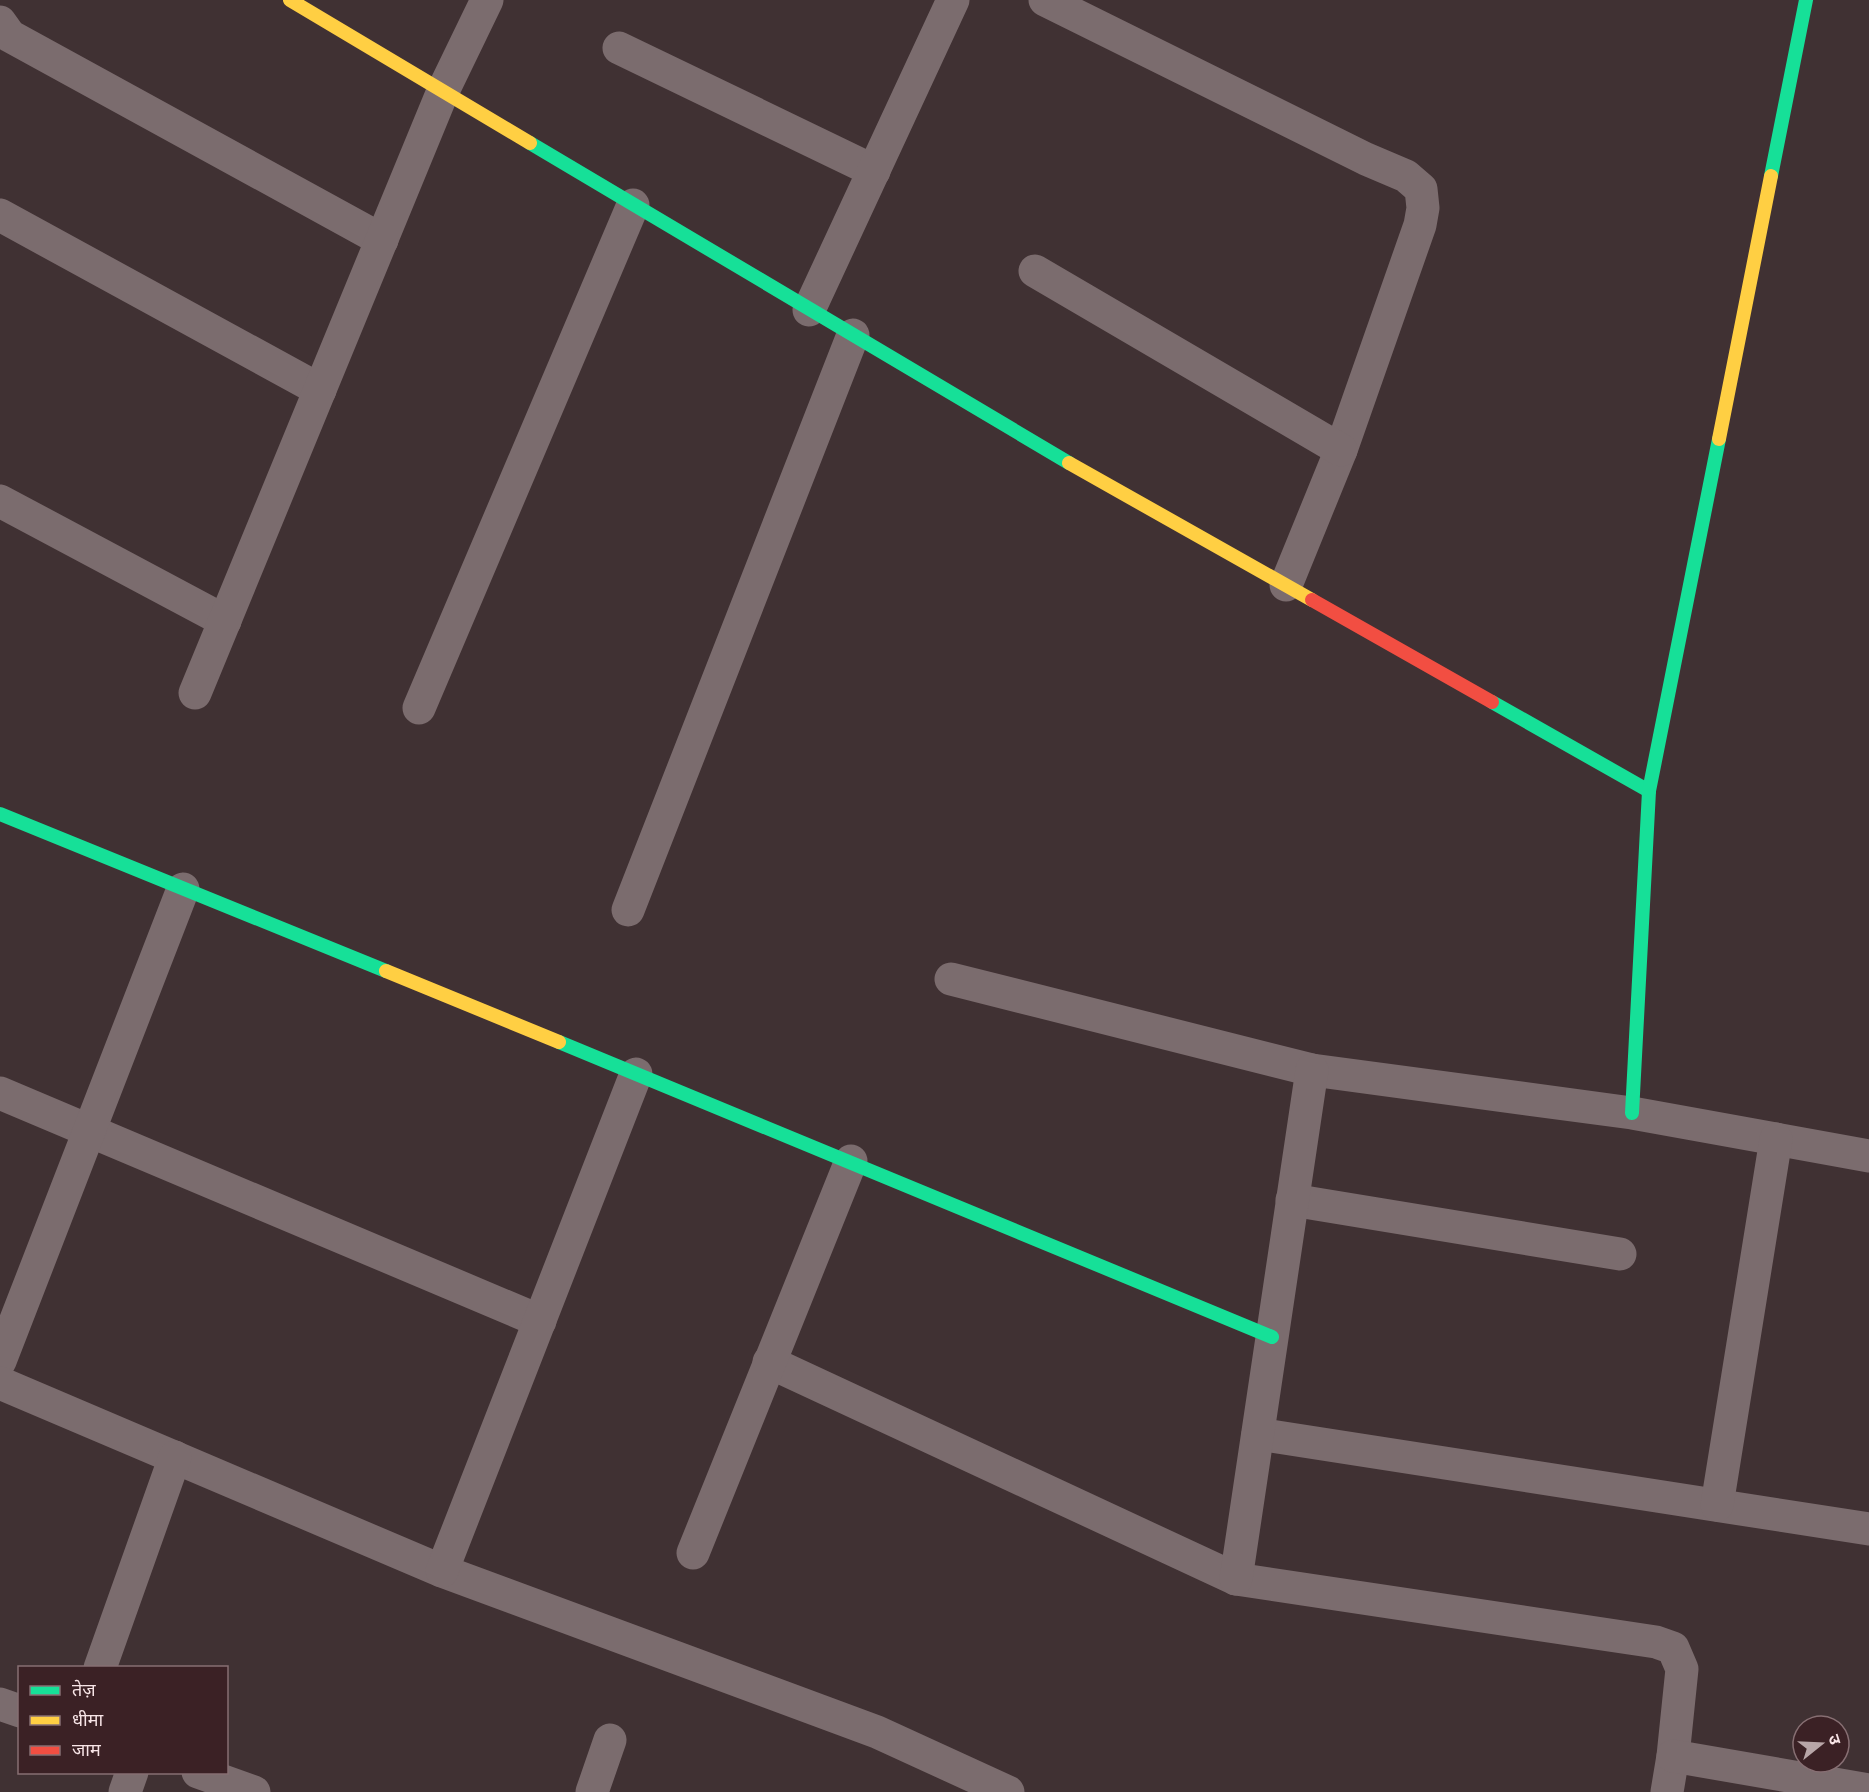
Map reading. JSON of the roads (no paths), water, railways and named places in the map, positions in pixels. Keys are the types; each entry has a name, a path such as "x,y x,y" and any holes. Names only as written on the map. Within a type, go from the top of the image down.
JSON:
{"street":[{"path":"290,0 1027,439 1649,791"},
{"path":"195,693 443,92 487,0"},
{"path":"808,310 953,0"},
{"path":"1045,0 1080,8 1366,159 1406,176 1422,189 1423,208 1420,225 1341,450 1286,585"},
{"path":"1632,1113 1649,791 1806,0"},
{"path":"0,22 10,36 382,240"},
{"path":"619,48 874,171"},
{"path":"419,708 633,204"},
{"path":"0,215 320,390"},
{"path":"1035,271 1341,450"},
{"path":"628,910 853,335"},
{"path":"0,501 225,621"},
{"path":"0,814 851,1161 1272,1337"},
{"path":"0,1361 183,889"},
{"path":"951,979 1312,1070 1632,1113 1869,1156"},
{"path":"1236,1579 1312,1070"},
{"path":"442,1571 636,1074"},
{"path":"0,1093 540,1321"},
{"path":"1717,1505 1776,1139"},
{"path":"693,1553 851,1161"},
{"path":"1292,1200 1620,1254"},
{"path":"770,1362 1236,1579 1656,1642 1673,1648 1682,1669 1673,1756 1666,1792"},
{"path":"0,1383 442,1571 877,1732 1008,1792"},
{"path":"1258,1434 1869,1529"},
{"path":"101,1666 175,1457"},
{"path":"0,1704 18,1710"},
{"path":"592,1792 610,1740"},
{"path":"1673,1756 1869,1790"},
{"path":"124,1792 132,1774"},
{"path":"201,1774 254,1792"}]}
